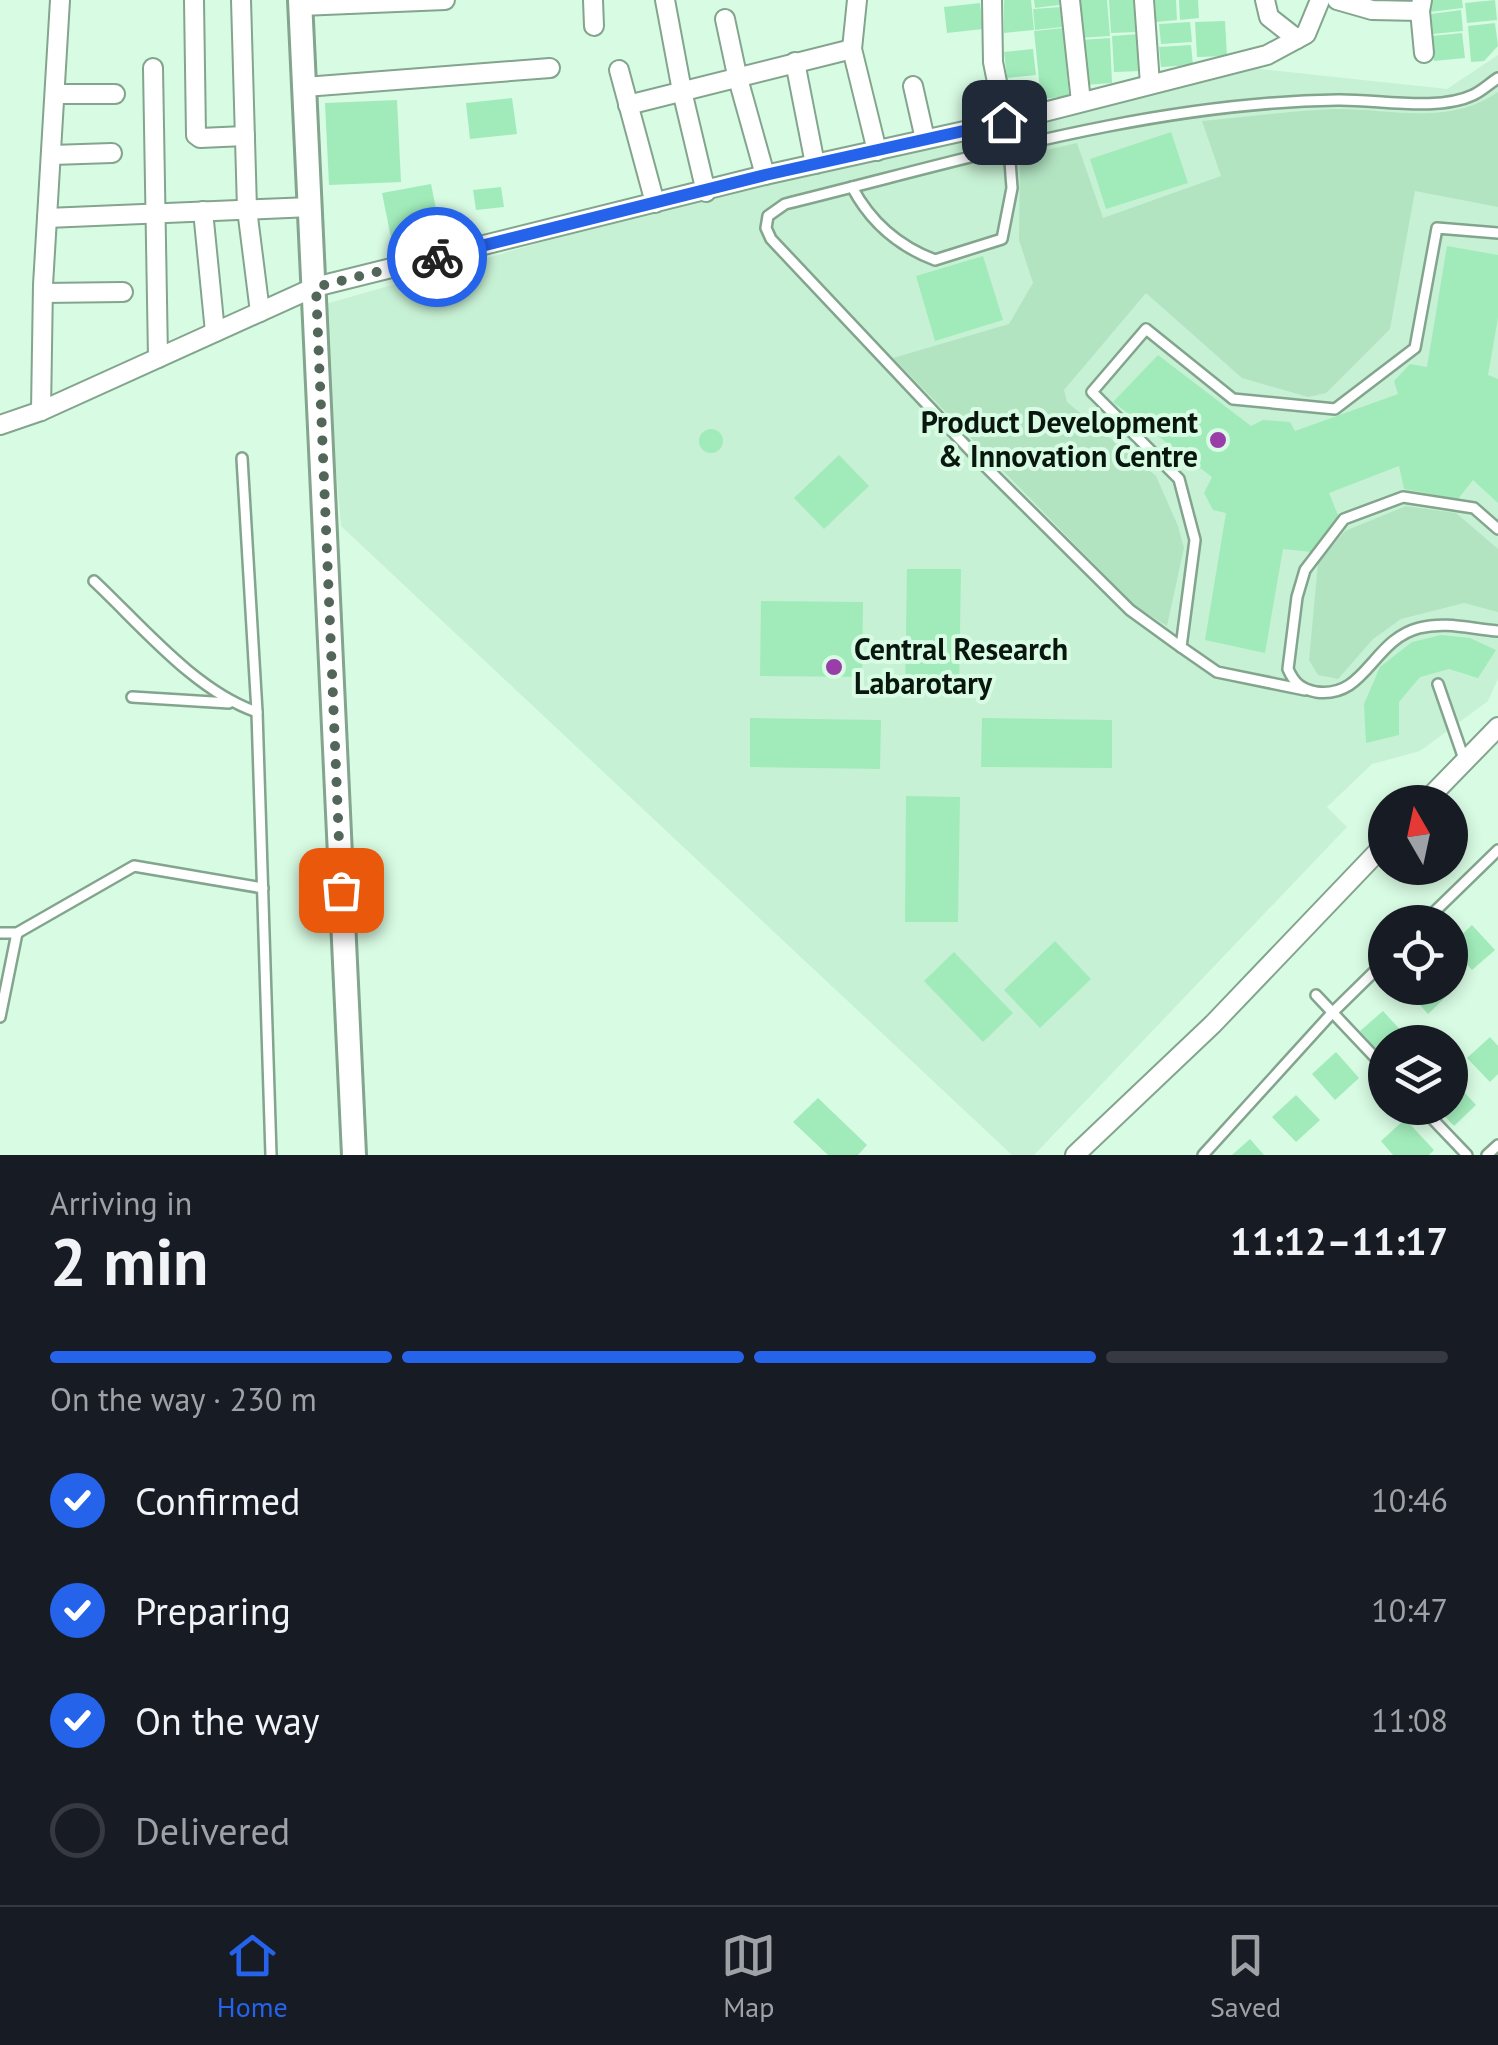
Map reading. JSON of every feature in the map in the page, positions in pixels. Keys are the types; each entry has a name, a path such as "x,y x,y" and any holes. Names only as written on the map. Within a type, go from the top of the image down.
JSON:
{"street":[{"path":"41,411 43,293 60,0"},
{"path":"194,0 196,136 245,136"},
{"path":"241,0 248,209 260,312"},
{"path":"354,1155 300,3 445,0"},
{"path":"592,0 594,26"},
{"path":"665,0 706,192"},
{"path":"857,0 852,49 876,151"},
{"path":"992,0 992,62 1004,122"},
{"path":"1070,0 1081,102"},
{"path":"1144,0 1150,84"},
{"path":"1265,0 1269,17 1297,38"},
{"path":"0,426 316,287 1267,55 1306,34 1320,0"},
{"path":"1337,0 1372,10 1421,6 1424,53"},
{"path":"726,20 765,175"},
{"path":"628,105 852,49"},
{"path":"796,62 815,164"},
{"path":"153,68 158,358"},
{"path":"305,87 550,68"},
{"path":"619,70 654,204"},
{"path":"913,86 925,140"},
{"path":"55,94 115,94"},
{"path":"52,155 112,153"},
{"path":"47,218 311,207"},
{"path":"202,211 214,332"},
{"path":"43,293 123,292"},
{"path":"1442,785 1498,727"},
{"path":"1076,1155 1213,1024 1368,862"}],"lane":[{"path":"1498,78 1470,96 1436,103 1336,100 1185,110 1108,123 779,206 766,222 771,239 985,466 1130,610 1218,672 1328,694 1345,689 1360,678 1380,650 1398,636 1464,625 1498,630"},
{"path":"852,187 868,214 890,236 936,260 1002,239 1012,188 1009,148"},
{"path":"1181,647 1196,540 1180,479 1092,392 1146,329 1233,399 1335,409 1415,348 1437,228 1498,233"},
{"path":"242,458 257,712 271,1155"},
{"path":"1305,690 1292,680 1288,668 1297,597 1305,570 1344,519 1403,497 1474,508 1498,529"},
{"path":"94,580 192,674 230,703"},
{"path":"1438,684 1465,762"},
{"path":"132,697 230,703 257,712"},
{"path":"1441,905 1498,850"},
{"path":"0,934 17,932 134,866 264,888"},
{"path":"0,1016 17,932"},
{"path":"1203,1155 1368,977"},
{"path":"1316,995 1368,1050"},
{"path":"1438,1125 1466,1155"},
{"path":"1487,1155 1498,1145"}],"shaded area":[{"path":"1498,55 1498,679 1488,701 1420,751 1372,764 1327,807 1347,827 1034,1155 1012,1155 341,526 322,305 686,201 1252,68 1447,89"},
{"path":"1498,92 1498,207 1415,191 1390,329 1326,393 1308,397 1242,378 1146,293 1064,390 1067,402 1156,476 1178,526 1184,548 1167,626 1136,607 893,358 1009,324 1033,283 1019,240 1020,156 1077,143 1103,218 1221,176 1202,121 1333,109 1439,112 1479,103"},
{"path":"1406,506 1456,513 1498,549 1498,612 1464,603 1401,619 1373,639 1338,679 1318,675 1309,660 1318,563 1345,531"}],"building":[{"path":"1004,0 1031,0 1034,30 1004,33"},
{"path":"1034,0 1059,0 1059,5 1035,8"},
{"path":"1077,0 1107,0 1110,36 1079,38"},
{"path":"1109,0 1138,0 1138,32 1111,33"},
{"path":"1155,0 1176,0 1177,20 1156,22"},
{"path":"1179,0 1198,0 1199,18 1180,20"},
{"path":"1428,0 1462,0 1463,8 1429,12"},
{"path":"1495,0 1497,20 1467,23 1465,3"},
{"path":"980,3 983,29 947,33 944,7"},
{"path":"1061,7 1063,27 1035,30 1033,9"},
{"path":"1461,10 1463,31 1433,34 1431,14"},
{"path":"1225,21 1227,56 1197,57 1195,22"},
{"path":"1190,22 1192,42 1161,44 1159,24"},
{"path":"1495,23 1498,46 1484,61 1471,62 1468,26"},
{"path":"1063,28 1069,96 1041,99 1034,31"},
{"path":"1462,33 1465,58 1434,61 1431,36"},
{"path":"1139,34 1141,71 1114,72 1112,36"},
{"path":"1110,38 1112,83 1084,85 1080,40"},
{"path":"1191,45 1193,65 1161,67 1159,47"},
{"path":"1033,49 1036,75 1007,78 1004,52"},
{"path":"512,98 517,134 470,139 466,103"},
{"path":"397,100 401,182 329,185 325,103"},
{"path":"1171,132 1188,183 1106,209 1090,159"},
{"path":"431,184 445,253 396,262 382,193"},
{"path":"501,187 504,207 476,210 473,190"},
{"path":"1447,246 1498,255 1498,318 1488,375 1498,379 1498,503 1473,480 1458,499 1404,489 1399,466 1329,493 1340,520 1312,552 1283,549 1265,653 1205,640 1226,513 1213,510 1204,493 1212,477 1113,402 1158,355 1251,426 1263,420 1290,422 1295,431 1398,394 1394,381 1410,364 1427,367"},
{"path":"983,256 1003,320 935,341 916,276"},
{"path":"711,429 723,441 711,453 699,441"},
{"path":"839,455 869,486 824,529 794,498"},
{"path":"907,569 961,569 959,695 905,694"},
{"path":"761,601 863,602 862,677 760,676"},
{"path":"1441,635 1470,638 1496,650 1478,678 1449,669 1420,677 1399,702 1399,735 1366,743 1364,704 1380,667 1412,642"},
{"path":"750,718 881,720 880,769 750,767"},
{"path":"982,718 1112,720 1112,768 981,767"},
{"path":"906,796 960,797 958,922 905,922"},
{"path":"1472,925 1495,950 1472,970 1468,966 1468,929"},
{"path":"1055,941 1091,979 1040,1028 1004,990"},
{"path":"954,952 1013,1013 983,1042 924,981"},
{"path":"1420,1005 1437,1005 1428,1014"},
{"path":"1383,1011 1396,1025 1368,1025 1368,1040 1360,1031"},
{"path":"1490,1037 1498,1046 1498,1074 1490,1082 1468,1057"},
{"path":"1336,1052 1359,1078 1335,1100 1312,1074"},
{"path":"1296,1095 1320,1120 1296,1142 1272,1117"},
{"path":"1468,1096 1476,1105 1468,1113"},
{"path":"818,1098 867,1145 858,1155 828,1155 793,1122"},
{"path":"1398,1125 1411,1125 1434,1150 1429,1155 1393,1155 1381,1141"},
{"path":"1250,1139 1264,1155 1232,1155"}],"way so far":[{"path":"341,890 316,287 437,257"}],"place":[{"name":"Product Development & Innovation Centre","path":"1218,440"},
{"name":"Central Research Labarotary","path":"834,667"}],"route":[{"path":"437,257 765,175 1004,122"}]}
